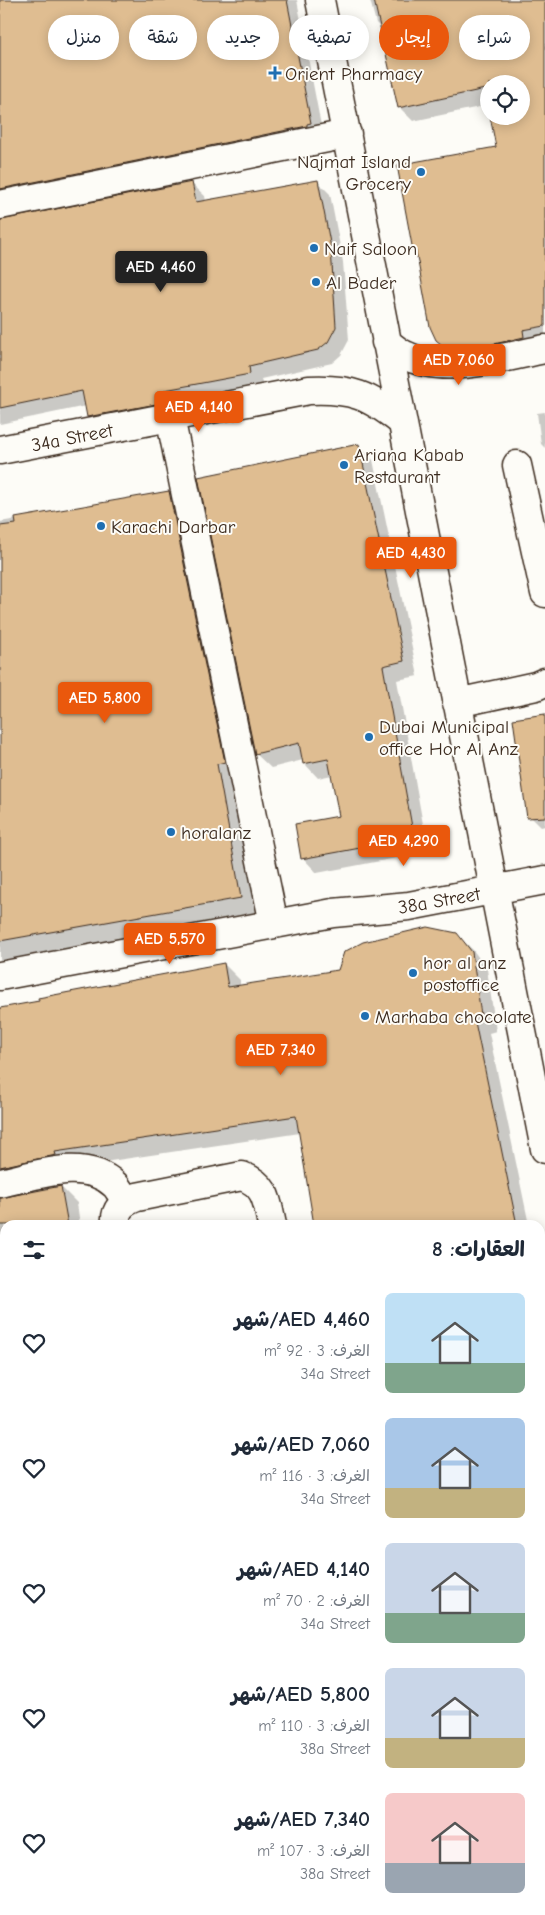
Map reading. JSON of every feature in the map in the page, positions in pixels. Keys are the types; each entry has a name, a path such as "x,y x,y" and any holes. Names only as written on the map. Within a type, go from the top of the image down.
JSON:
{"street":[{"path":"320,0 545,1149"},
{"path":"0,205 347,134"},
{"path":"386,342 406,356 428,364 452,366 545,349"},
{"name":"34a Street","path":"0,450 309,390 334,389 359,395 382,406 402,422"},
{"path":"170,417 274,924"},
{"path":"517,465 545,594"},
{"path":"457,703 536,686 545,682"},
{"name":"38a Street","path":"492,880 545,861"},
{"name":"38a Street","path":"0,976 333,913 381,895 492,880 545,880"},
{"path":"0,1182 61,1171 80,1170 99,1175 115,1185 121,1213"},
{"path":"121,1213 136,1197 242,1176 253,1180 261,1188 266,1198 271,1220"}],"building":[{"path":"0,0 287,0 290,15 289,60 299,60 311,123 307,124 307,126 0,189"},
{"path":"374,0 545,0 545,326 523,330 524,337 490,345 455,349 447,349 436,340 430,327 416,251 413,251 397,165 496,147 492,125 530,125 530,75 480,75 480,90 398,108 387,60 449,60 449,15 379,15 379,22"},
{"path":"318,180 331,248 336,327 328,342 318,350 249,366 250,374 165,390 167,402 87,417 82,391 0,408 0,220 192,182 196,202"},
{"path":"359,444 404,661 383,666 414,838 301,859 295,824 339,816 328,759 303,764 299,743 255,754 198,477"},
{"path":"169,491 225,762 217,764 241,898 0,941 0,526 16,524 15,518"},
{"path":"545,714 545,817 527,818 513,719"},
{"path":"428,927 457,933 472,952 481,1015 474,1017 516,1220 313,1220 296,1116 55,1152 56,1155 0,1167 0,1008 39,1001 38,998 224,963 228,987 338,970 344,952 363,942"},
{"path":"61,1186 67,1220 0,1220 0,1198"}],"place":[{"name":"Orient Pharmacy","path":"275,73"},
{"name":"Najmat Island Grocery","path":"421,172"},
{"name":"Naif Saloon","path":"314,248"},
{"name":"Al Bader","path":"316,282"},
{"name":"Ariana Kabab Restaurant","path":"344,465"},
{"name":"Karachi Darbar","path":"101,526"},
{"name":"Dubai Municipal office Hor Al Anz","path":"369,737"},
{"name":"horalanz","path":"171,832"},
{"name":"hor al anz postoffice","path":"413,973"},
{"name":"Marhaba chocolate","path":"365,1016"}]}
